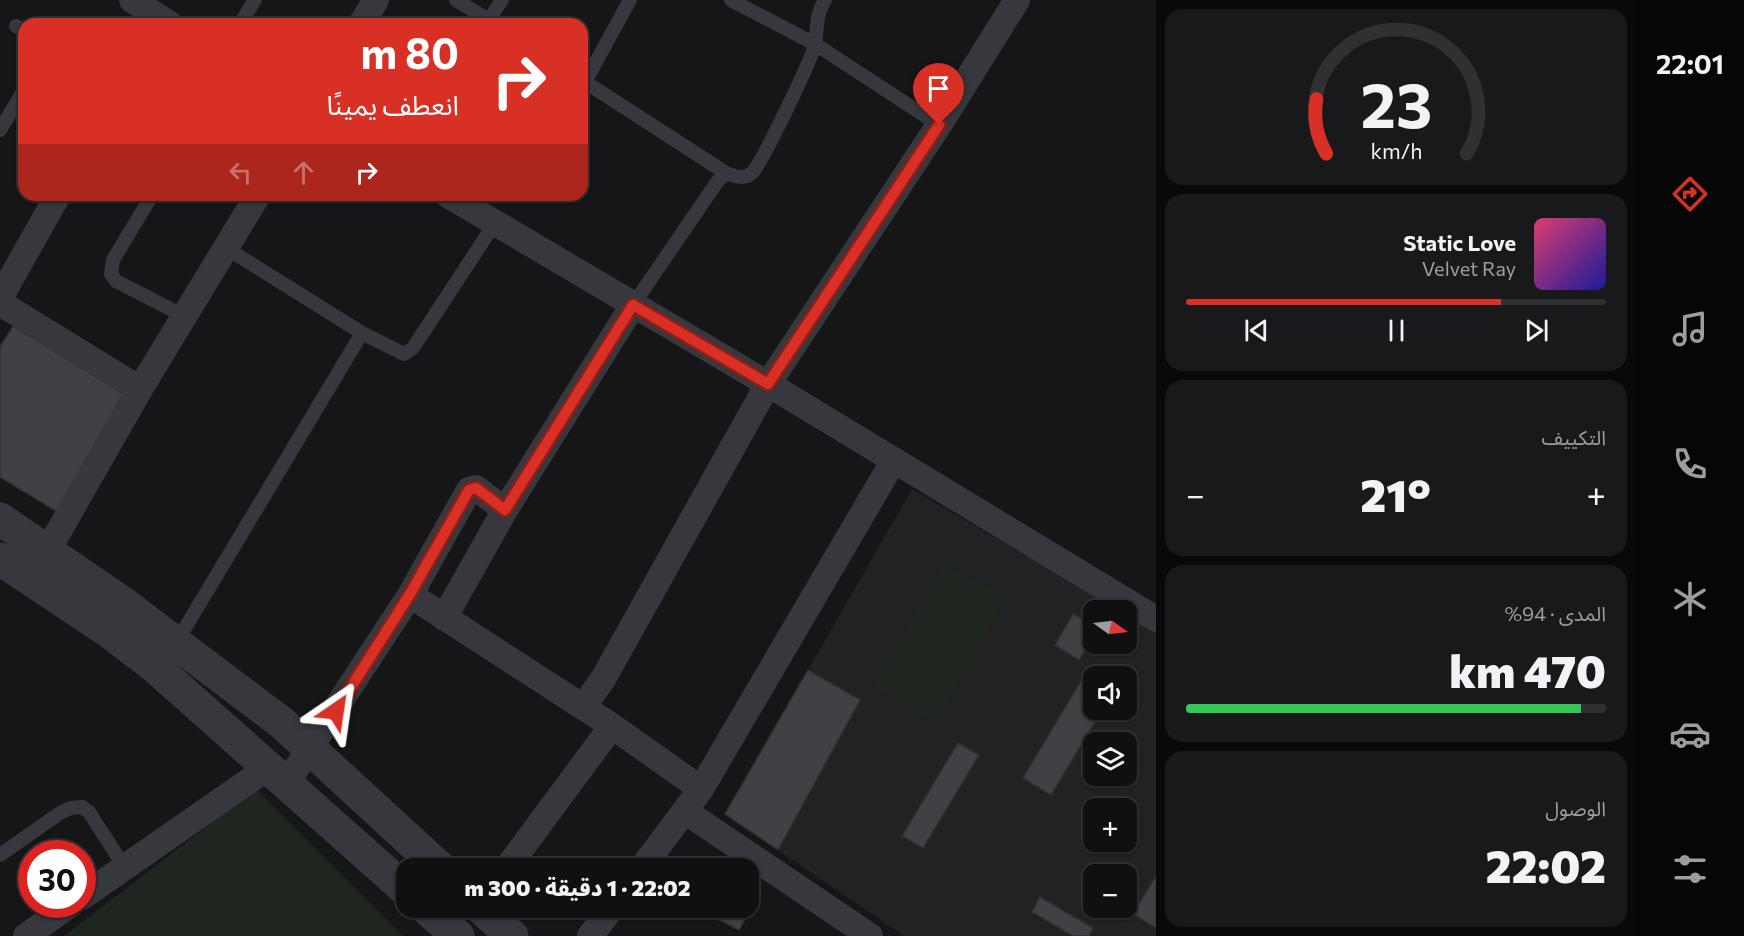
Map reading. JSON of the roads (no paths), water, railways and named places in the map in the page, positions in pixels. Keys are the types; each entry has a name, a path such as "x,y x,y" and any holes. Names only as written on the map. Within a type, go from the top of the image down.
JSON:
{"street":[{"path":"365,18 376,0"},
{"path":"584,707 603,679 768,384 939,125 1017,0"},
{"path":"0,298 55,201"},
{"path":"48,550 140,389 254,201"},
{"path":"458,201 768,384 1156,619"},
{"path":"0,303 140,389"},
{"path":"444,618 505,510 633,305"},
{"path":"650,858 701,789 894,460"},
{"path":"96,888 278,775 311,750 410,594 469,490 476,488 505,510"},
{"path":"0,519 48,550 282,723 429,858"},
{"path":"0,559 108,631 155,667 396,881"},
{"path":"410,594 584,707 701,789"},
{"path":"514,858 612,726"},
{"path":"686,812 859,933"},
{"path":"26,936 52,918"},
{"path":"437,918 458,936"},
{"path":"492,918 512,936"},
{"path":"590,936 604,918"}],"lane":[{"path":"244,18 255,0"},
{"path":"456,0 485,18"},
{"path":"494,18 502,0"},
{"path":"588,74 630,0"},
{"path":"730,0 815,44 939,125"},
{"path":"588,84 726,173 742,177 752,174 763,156 815,44 816,18 825,0"},
{"path":"0,130 18,100"},
{"path":"633,305 726,173"},
{"path":"148,201 113,260 111,274 116,281 184,316"},
{"path":"226,248 362,333 398,352 410,352 495,223"},
{"path":"176,643 362,333"},
{"path":"0,855 60,813 70,808 82,807 89,812 125,868"}]}
